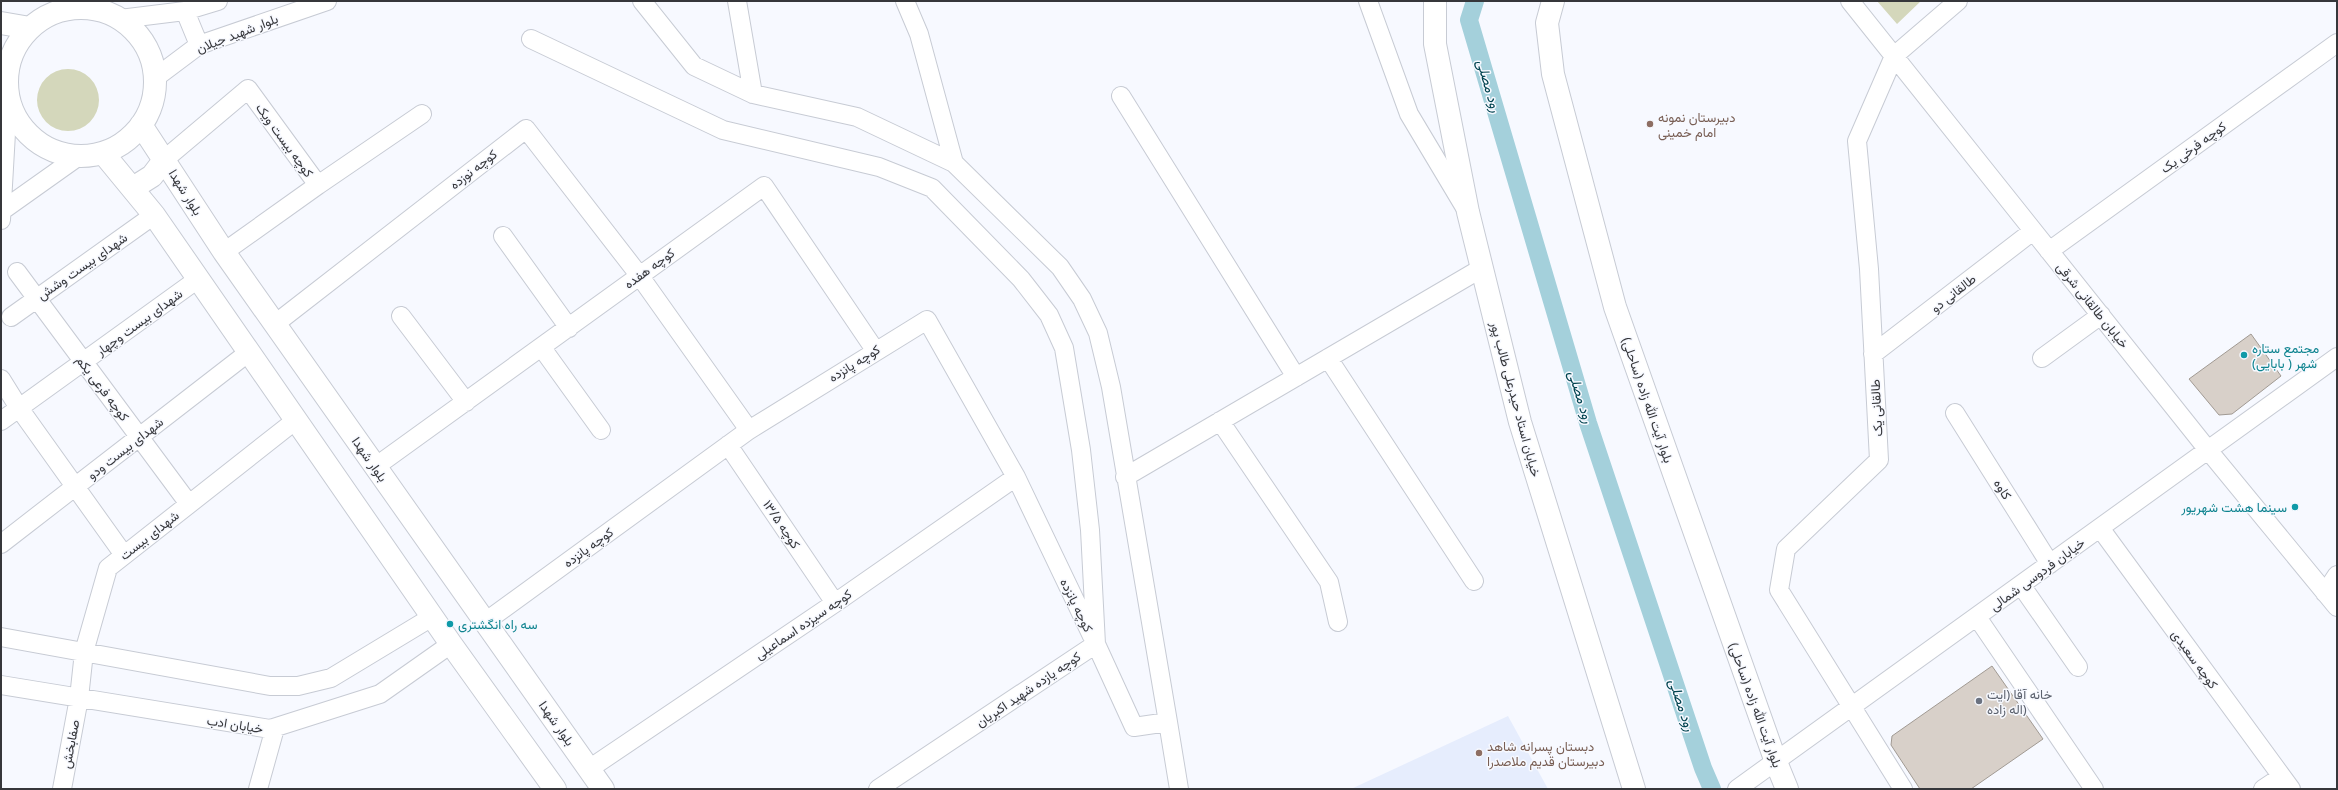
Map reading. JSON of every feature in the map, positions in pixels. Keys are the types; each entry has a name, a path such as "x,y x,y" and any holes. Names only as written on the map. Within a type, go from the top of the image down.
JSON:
{"main road":[{"name":"خیابان استاد حیدرعلی طالب پور","path":"1435,1 1435,44 1468,212 1520,422 1634,789"},
{"name":"بلوار آیت الله زاده (ساحلی)","path":"1553,1 1547,23 1554,74 1615,307 1776,762 1787,789"},
{"path":"73,8 98,10 120,19 137,34 149,55 154,78 152,102 141,124 125,142 103,153 79,156 55,152 34,139 17,121 5,87 8,68 16,46 30,28 50,14 73,8"},
{"path":"1,23 30,28"},
{"name":"بلوار شهدا","path":"141,124 224,252 603,789"},
{"path":"103,153 133,188 154,216 432,617 555,789"},
{"path":"133,188 152,176 165,159"}],"street":[{"path":"120,19 185,11 218,1"},
{"name":"بلوار شهید جیلان","path":"154,78 199,45 327,1"},
{"path":"642,1 694,66 753,94 857,117 954,163 1060,267 1082,299 1098,333 1111,387 1125,477 1180,789"},
{"path":"737,1 753,94"},
{"path":"905,1 919,34 954,163"},
{"path":"1368,1 1409,114 1468,212"},
{"name":"خیابان طالقانی شرقی","path":"1850,1 2208,450 2337,607"},
{"path":"1894,56 1958,1"},
{"path":"185,11 199,45"},
{"path":"531,38 723,130 879,167 932,188 1021,280 1049,315 1064,348 1081,450 1088,515 1096,644"},
{"name":"کوچه فرخی یک","path":"2049,250 2337,43"},
{"name":"طالقانی یک","path":"1894,56 1857,141 1869,269 1879,460 1786,549 1779,590 1903,789"},
{"path":"2,215 5,87"},
{"name":"کوچه بیست ویک","path":"165,159 248,89 318,185 224,252"},
{"path":"1121,96 1296,377"},
{"path":"318,185 422,114"},
{"name":"کوچه نوزده","path":"275,324 526,128 639,275"},
{"path":"2,215 79,156"},
{"name":"کوچه هفده","path":"375,467 542,348 639,275 764,186 875,350"},
{"name":"شهدای بیست وشش","path":"11,317 154,216"},
{"name":"طالقانی دو","path":"1873,354 2033,231"},
{"path":"502,236 569,328"},
{"path":"1125,477 1482,268"},
{"name":"کوچه فرعی یکم","path":"17,272 189,504"},
{"path":"639,275 749,430"},
{"name":"شهدای بیست وچهار","path":"1,420 198,279"},
{"path":"2042,358 2101,315"},
{"path":"401,316 466,402"},
{"name":"کوچه پانزده","path":"486,622 749,430 875,350 927,320 1016,477 1096,644"},
{"path":"542,348 601,430"},
{"name":"شهدای بیست ودو","path":"1,544 249,352"},
{"name":"خیابان فردوسی شمالی","path":"1741,786 2337,357"},
{"path":"1328,358 1474,581"},
{"path":"1,379 19,408 124,555"},
{"name":"کاوه","path":"1955,413 2050,564"},
{"name":"شهدای بیست","path":"79,698 84,652 108,568 296,420"},
{"path":"1220,421 1329,582 1338,622"},
{"name":"کوچه ۱۳/۵","path":"728,445 835,603"},
{"name":"کوچه سیزده اسماعیلی","path":"589,769 835,603 1016,477"},
{"name":"کوچه سعیدی","path":"2100,528 2286,783"},
{"path":"2325,593 2337,575"},
{"path":"2021,585 2078,667"},
{"path":"1,637 270,686 298,686 331,678 432,617"},
{"path":"1977,617 2094,789"},
{"name":"خیابان ادب","path":"1,685 270,729 380,694 451,644"},
{"name":"کوچه یازده شهید اکبریان","path":"878,789 1096,644 1134,727 1168,722"},
{"name":"صفابخش","path":"62,789 79,698"},
{"path":"258,789 275,728"},
{"path":"2263,789 2286,783"}],"shaded area":[{"name":"دبستان پسرانه شاهد دبیرستان قدیم ملاصدرا","path":"1508,716 1548,789 1351,789"}],"green space":[{"path":"1877,1 1921,1 1897,24"},
{"path":"62,69 74,69 90,78 97,88 99,100 97,112 90,122 74,131 62,131 51,126 42,117 37,106 37,94 42,83 51,74"}],"building":[{"name":"مجتمع ستاره شهر ( بابایی)","path":"2251,334 2281,376 2232,414 2219,415 2189,379"},
{"name":"خانه آقا (ایت اله زاده)","path":"1992,666 2043,739 1971,789 1920,789 1891,745 1892,736"}],"waterway":[{"name":"رود مصلی","path":"1475,1 1469,20 1588,423 1703,768 1712,789"}],"place":[{"name":"دبیرستان نمونه امام خمینی","path":"1650,124"},
{"name":"مجتمع ستاره شهر ( بابایی)","path":"2244,355"},
{"name":"سینما هشت شهریور","path":"2295,507"},
{"name":"سه راه انگشتری","path":"450,624"},
{"name":"خانه آقا (ایت اله زاده)","path":"1979,701"},
{"name":"دبستان پسرانه شاهد دبیرستان قدیم ملاصدرا","path":"1479,753"}]}
